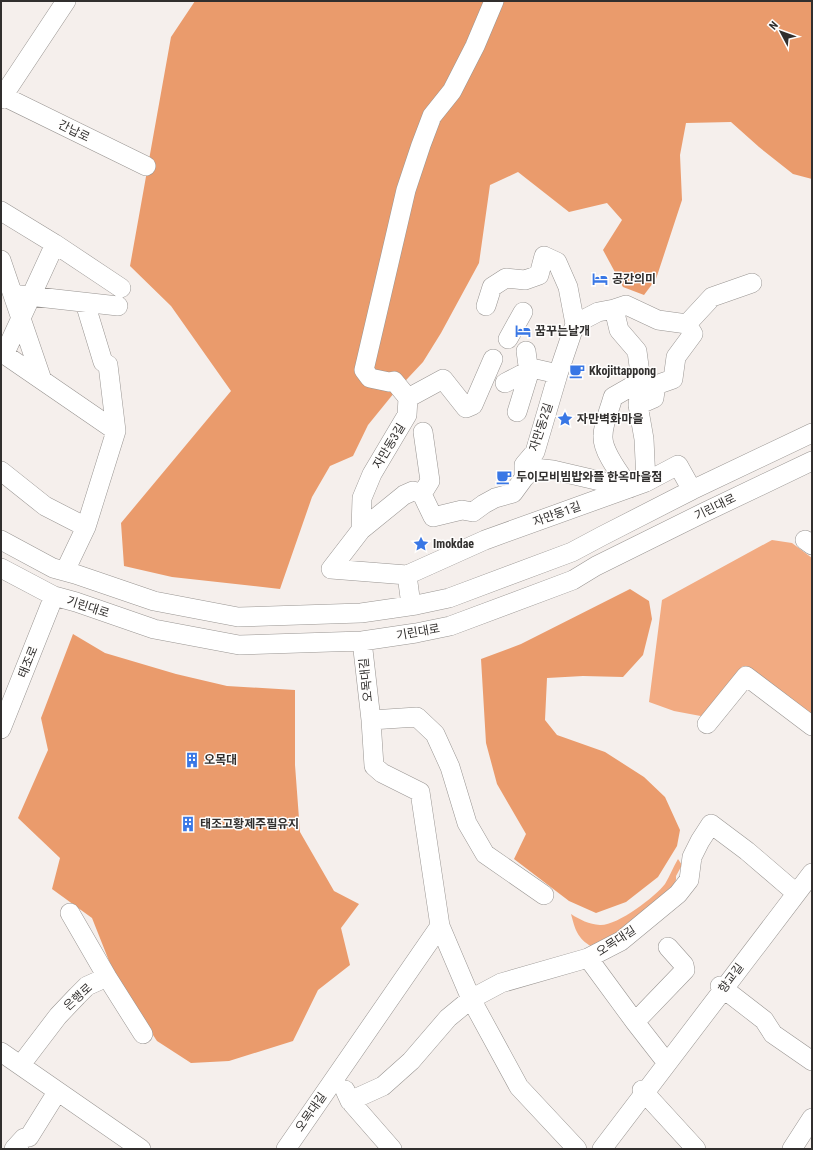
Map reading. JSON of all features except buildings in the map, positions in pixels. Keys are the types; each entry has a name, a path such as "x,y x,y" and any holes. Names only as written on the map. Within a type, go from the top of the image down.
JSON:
{"street":[{"name":"간납로","path":"66,1 2,98 146,166"},
{"path":"493,359 474,405 466,408 443,380 408,398 394,381 389,382 370,378 364,370 406,190 421,146 432,116 452,91 475,46 494,1"},
{"path":"1,211 122,288"},
{"path":"55,244 21,319 3,354 116,431"},
{"name":"자만동2길","path":"486,306 492,287 506,278 525,280 539,275 544,256 557,262 568,287 575,324 558,374 535,452 524,465 524,478"},
{"path":"1,260 42,380"},
{"path":"687,324 712,297 752,283"},
{"path":"13,294 118,306"},
{"path":"65,571 86,527 116,431 108,365 103,362 85,303"},
{"path":"575,324 598,312 626,306 658,320 687,324"},
{"path":"614,309 619,330 636,351 641,381 638,405 644,439 638,485"},
{"path":"508,338 523,312"},
{"path":"638,405 654,398 656,385 673,379 676,357 693,334 687,324"},
{"path":"517,412 529,374 526,351"},
{"path":"505,384 528,371 536,369 558,374"},
{"path":"638,485 608,455 603,444 603,435 613,397 641,381"},
{"name":"자만동3길","path":"361,530 362,498 372,474 407,415 408,398"},
{"path":"422,494 430,481 423,432"},
{"name":"기린대로","path":"1,540 53,568 154,601 238,617 361,613 411,606 449,598 572,552 692,490 812,433"},
{"name":"기린대로","path":"1,568 54,596 154,629 239,645 362,641 450,626 573,580 596,566 812,461"},
{"name":"자만동1길","path":"485,540 638,485 678,465 692,490"},
{"name":"자만동2길","path":"473,512 495,498 513,493 524,478 534,468 638,485"},
{"path":"1,471 44,506 86,527"},
{"path":"413,491 422,494 433,516 462,510 473,512 485,540 407,576 331,569 361,530 404,495 413,491"},
{"path":"407,576 411,606"},
{"name":"태조로","path":"3,718 54,596"},
{"name":"오목대길","path":"362,641 371,720 374,766 382,774 420,792 440,926 471,999"},
{"path":"707,724 746,676 812,726"},
{"path":"371,720 417,716 435,734 450,767 467,823 485,854 544,895"},
{"name":"오목대길","path":"350,1101 383,1086 411,1061 448,1018 471,999 501,983 588,958 621,941 678,894 689,880 692,857 711,824 747,851 796,892"},
{"name":"향교길","path":"602,1149 643,1091 667,1063 722,987 812,873"},
{"path":"70,913 107,977 143,1034"},
{"name":"오목대길","path":"286,1149 440,926"},
{"path":"635,1022 685,970 684,964 668,947"},
{"path":"588,958 667,1063"},
{"name":"은행로","path":"26,1058 54,1022 77,996 87,986 107,977"},
{"path":"722,987 764,1020 773,1034 812,1061"},
{"path":"471,999 520,1086 577,1149"},
{"path":"1,1052 141,1149"},
{"name":"오목대길","path":"337,1075 350,1101 392,1149"},
{"path":"643,1091 696,1149"},
{"path":"14,1149 24,1138 29,1137 54,1098"},
{"path":"792,1149 812,1118"}],"shaded area":[{"path":"195,1 812,1 812,179 793,174 731,122 686,123 680,155 682,200 656,279 644,295 623,287 603,250 622,220 607,203 569,212 518,172 490,185 479,263 441,333 423,362 394,393 368,425 353,456 330,466 312,497 280,589 172,577 124,566 121,523 231,391 171,306 130,266 171,37"},
{"path":"772,540 792,543 812,558 812,719 743,666 706,717 674,711 649,702 662,600"},
{"path":"630,589 649,601 652,619 643,655 623,677 583,676 547,678 545,720 557,735 605,752 644,777 665,797 680,830 677,846 658,877 626,902 596,913 569,901 514,859 526,834 497,784 486,743 481,659 521,644"},
{"path":"73,634 105,653 176,674 227,686 295,690 295,765 300,832 334,891 359,904 341,928 350,965 318,990 293,1041 229,1061 191,1063 157,1041 117,981 92,918 52,889 60,858 18,818 48,750 41,718"},
{"path":"678,859 682,865 670,891 626,929 592,947 580,937 575,929 571,914 585,921 600,925 616,921 645,903 660,890 665,884"}],"place":[{"name":"공간의미","path":"600,279"},
{"name":"꿈꾸는날개","path":"523,331"},
{"name":"Kkojittappong","path":"577,371"},
{"name":"자만벽화마을","path":"565,419"},
{"name":"두이모비빔밥와플 한옥마을점","path":"504,477"},
{"name":"Imokdae","path":"421,544"},
{"name":"오목대","path":"192,760"},
{"name":"태조고황제주필유지","path":"188,824"}]}
